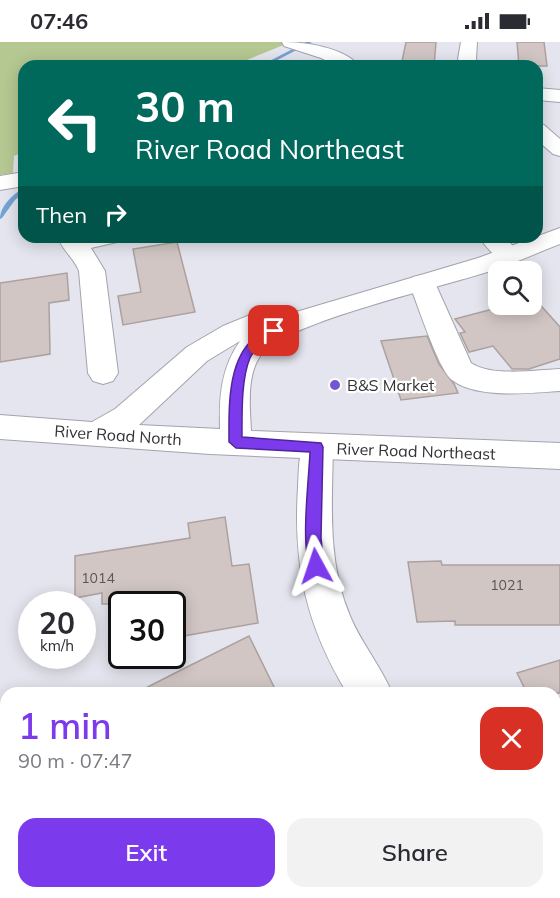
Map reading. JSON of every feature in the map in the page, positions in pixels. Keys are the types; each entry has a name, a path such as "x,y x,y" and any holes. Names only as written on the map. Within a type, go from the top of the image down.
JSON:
{"main road":[{"path":"290,42 349,60"},
{"path":"467,60 469,42"},
{"path":"543,95 560,96"},
{"path":"543,134 560,150"},
{"path":"0,183 18,180"},
{"path":"543,238 560,235"},
{"path":"74,243 85,256 92,271 103,373"},
{"path":"236,442 235,403 244,358 253,345 260,340 301,319 422,283 500,246 516,243"},
{"path":"422,283 461,372 471,377 511,382 560,380"},
{"path":"95,435 126,418 197,354 233,333 262,319 301,319"},
{"name":"River Road North","path":"0,427 95,435 236,442"},
{"name":"River Road Northeast","path":"236,442 560,456"},
{"path":"317,447 314,538 316,566 339,640 367,687"}],"green space":[{"path":"0,42 291,42 247,60 18,60 18,154 14,156 13,173 0,175"}],"building":[{"path":"406,42 436,42 434,60 402,60"},
{"path":"517,42 544,42 547,66 543,66 543,60 518,60"},
{"path":"177,243 195,312 123,325 118,296 141,292 133,249"},
{"path":"67,273 69,300 49,303 50,354 0,362 0,283"},
{"path":"542,307 560,327 560,359 529,369 512,369 493,346 469,352 460,333 465,332 455,319 488,310 488,315 542,315"},
{"path":"427,336 439,364 458,393 401,400 381,341"},
{"path":"225,517 232,566 249,564 258,623 186,636 186,591 108,591 108,604 102,604 102,593 75,591 75,556 190,538 188,523"},
{"path":"441,561 442,565 560,565 560,625 455,625 455,621 417,622 408,562"},
{"path":"249,636 274,687 148,687"},
{"path":"560,660 560,687 524,687 517,673"}],"waterway":[{"path":"274,60 310,42"},
{"path":"0,217 18,195"}],"place":[{"name":"B&S Market","path":"335,385"}],"route":[{"path":"274,331 253,345 244,358 235,403 236,442 317,447 314,538 316,566"}]}
